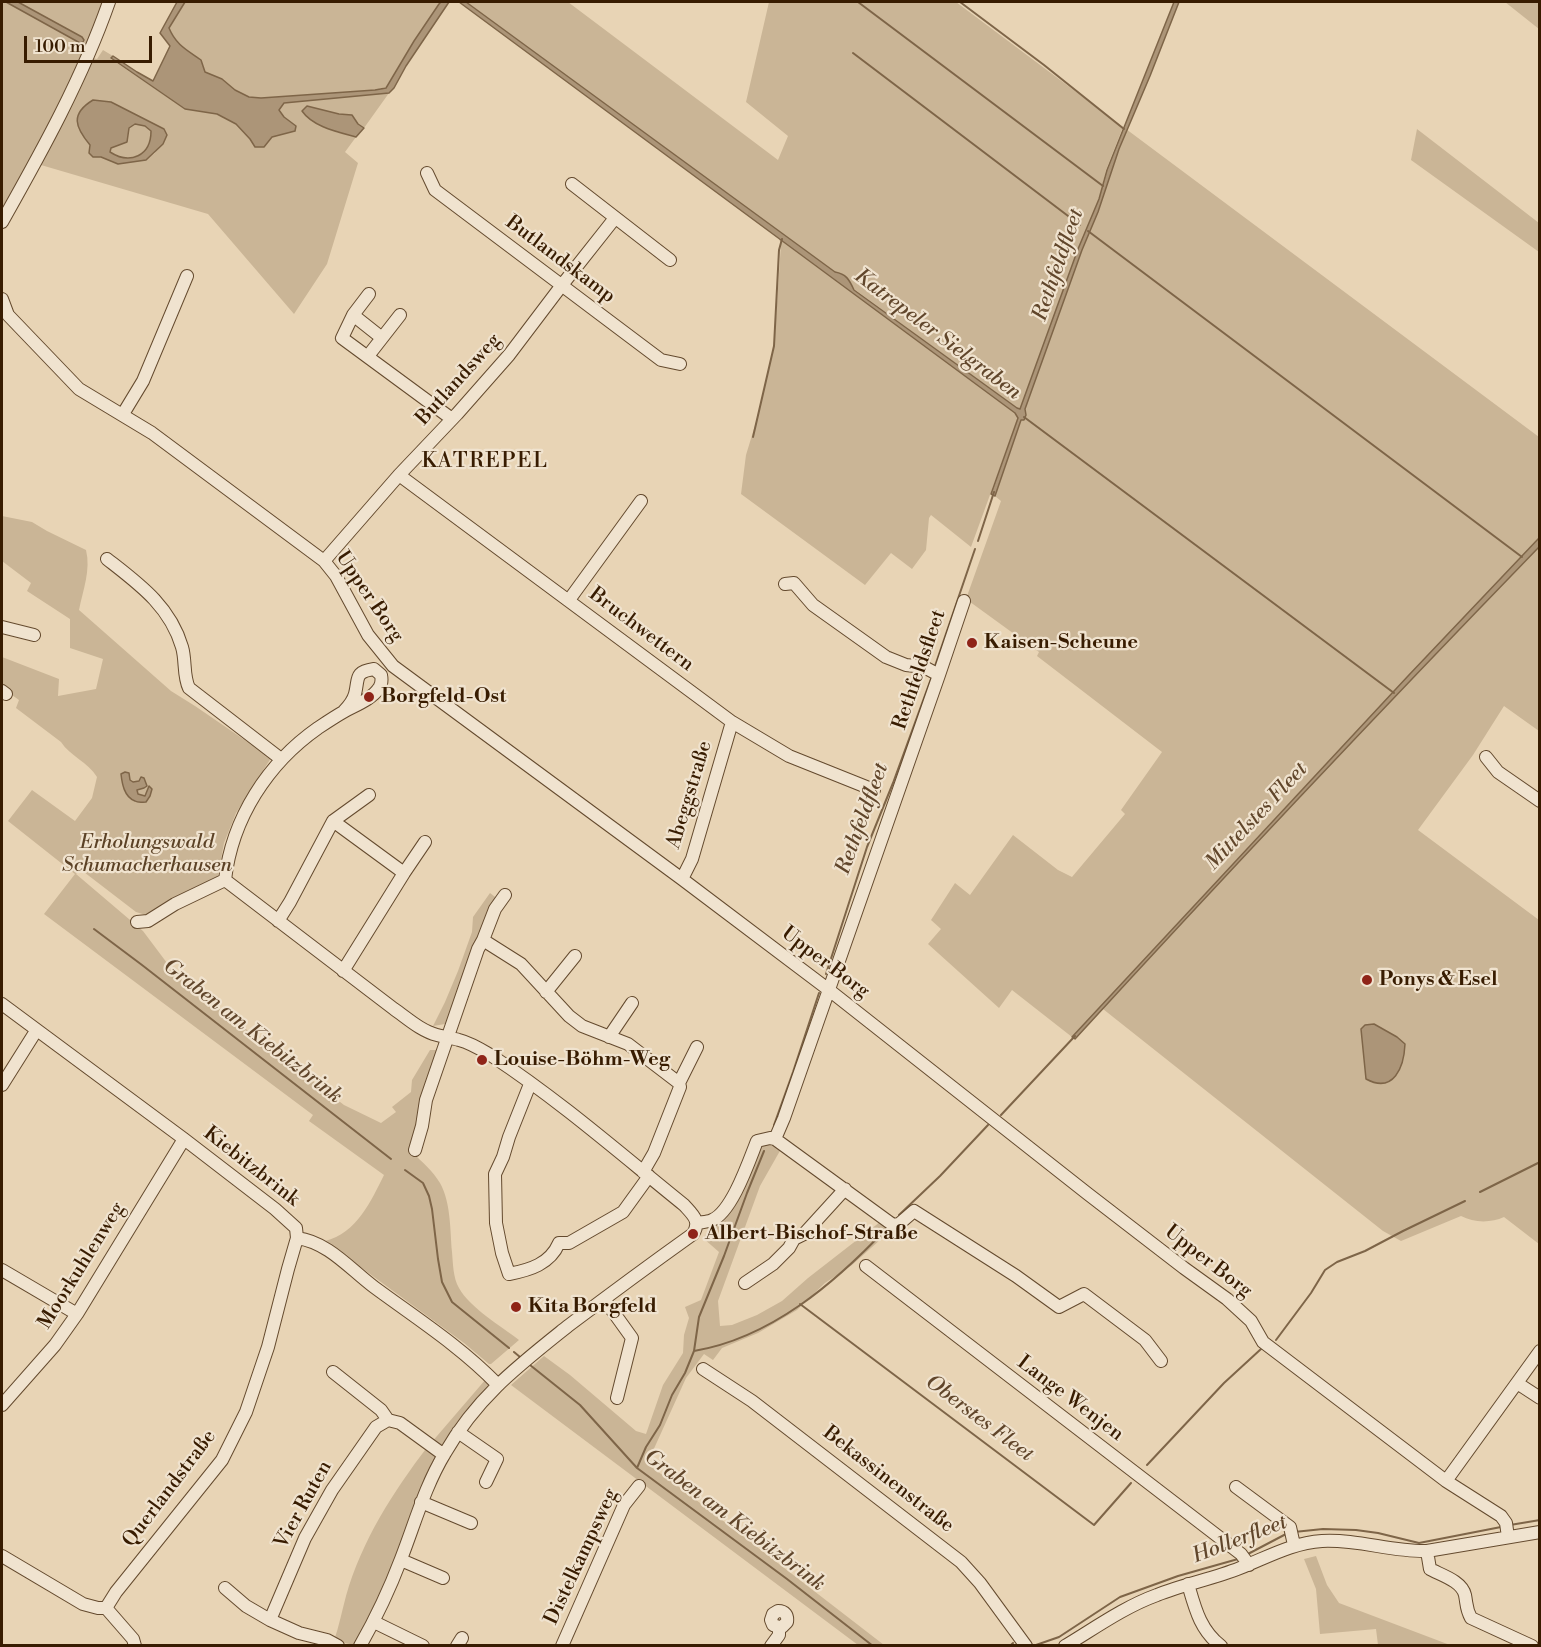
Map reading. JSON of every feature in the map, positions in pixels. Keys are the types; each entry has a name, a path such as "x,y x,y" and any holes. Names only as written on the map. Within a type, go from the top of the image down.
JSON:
{"street":[{"path":"2,222 68,99 109,2"},
{"name":"Butlandskamp","path":"428,173 435,190 661,360 680,364"},
{"path":"572,184 670,260"},
{"name":"Butlandsweg","path":"324,561 509,355 615,218"},
{"path":"123,414 143,381 187,276"},
{"path":"369,294 353,315 342,338 452,419"},
{"path":"2,299 5,319"},
{"path":"353,315 382,338"},
{"path":"368,356 400,315"},
{"name":"Upper Borg","path":"5,319 78,389 152,433 324,561 336,576 368,635 393,666 829,990 1084,1191 1227,1299 1251,1321 1263,1342 1446,1481 1494,1510 1501,1516 1507,1530"},
{"name":"Bruchwettern","path":"399,475 732,722 789,756 874,790"},
{"path":"569,600 641,501"},
{"path":"107,559 144,588 166,614 181,642 189,688 281,759"},
{"path":"785,584 794,583 813,604 886,657 906,665 924,667 939,675"},
{"name":"Rethfeldsfleet","path":"775,1139 964,601"},
{"path":"2,627 34,634"},
{"path":"381,675 393,666"},
{"path":"225,880 229,854 248,806 281,759 350,705 355,695 357,677 364,670 374,669 381,675 382,682 379,690 344,711"},
{"name":"Abeggstraße","path":"682,879 692,859 732,722"},
{"path":"1486,757 1498,772 1539,801"},
{"path":"278,921 333,820 369,795"},
{"path":"333,820 404,873"},
{"path":"343,971 425,842"},
{"path":"225,880 420,1028 435,1035 462,1040 492,1056 570,1113 646,1174 684,1205 696,1220 697,1228 693,1234 532,1354 478,1404 444,1455 421,1502 401,1560 374,1622 360,1646"},
{"path":"137,922 148,921 175,904 225,880"},
{"path":"415,1150 426,1100 478,949 495,909 505,895"},
{"path":"483,940 521,964 569,1016 582,1026 628,1044 679,1083"},
{"path":"546,992 574,956"},
{"path":"609,1037 632,1003"},
{"name":"Kiebitzbrink","path":"2,1004 184,1139 292,1223 296,1228 297,1238 318,1243 373,1287 458,1348 497,1384"},
{"path":"2,1085 36,1031"},
{"path":"530,1084 495,1174 496,1223 508,1274 537,1265 554,1255 559,1243 569,1243 623,1212 646,1174 680,1087 679,1083 697,1047"},
{"name":"Moorkuhlenweg","path":"2,1405 55,1345 184,1139"},
{"path":"696,1220 712,1220 722,1213 736,1191 758,1141 775,1139 893,1225 898,1224 914,1211 1016,1276 1059,1307 1084,1294 1145,1340 1161,1361"},
{"path":"745,1283 773,1264 789,1248 794,1239 804,1234 845,1189"},
{"name":"Querlandstraße","path":"106,1608 116,1592 222,1460 254,1391 297,1238"},
{"name":"Lange Wenjen","path":"866,1266 1245,1559"},
{"path":"2,1270 76,1314"},
{"path":"604,1299 632,1338 617,1398"},
{"path":"1446,1481 1539,1351"},
{"name":"Bekassinenstraße","path":"703,1369 752,1401 961,1562 980,1583 1026,1646"},
{"path":"333,1372 381,1410 388,1420 400,1423 444,1455"},
{"path":"1517,1383 1539,1398"},
{"name":"Vier Ruten","path":"270,1620 305,1538 332,1490 376,1427 388,1420"},
{"path":"458,1432 496,1459 486,1482"},
{"name":"Distelkampsweg","path":"562,1646 624,1505 639,1486"},
{"path":"1236,1487 1287,1524 1292,1537"},
{"path":"421,1502 471,1523"},
{"path":"1292,1537 1321,1541 1359,1542 1427,1551 1507,1530 1539,1532"},
{"path":"1065,1646 1125,1609 1156,1595 1238,1569 1245,1559 1280,1550 1292,1537"},
{"path":"1427,1551 1430,1569 1459,1585 1465,1592 1466,1610 1471,1618 1532,1646"},
{"path":"2,1556 83,1604 106,1608 133,1639 135,1646"},
{"path":"401,1560 443,1578"},
{"path":"1188,1584 1201,1624 1209,1636 1221,1646"},
{"path":"225,1587 246,1606 270,1620 338,1646"},
{"path":"374,1622 423,1646"},
{"path":"771,1646 779,1635 779,1627"}],"green space":[{"path":"2,2 104,2 56,114 2,214"},
{"path":"185,2 441,2 386,87 375,90 261,98 249,97 235,90 222,79 204,72 201,60 175,39 169,28"},
{"path":"466,2 568,2 778,160 788,136 746,102 769,2 956,2 1123,127 1106,170 1099,199 1078,249 1021,409 854,289 845,276 835,272"},
{"path":"1505,2 1539,2 1539,29"},
{"path":"103,50 113,56 111,59 185,109 217,114 236,124 250,139 284,134 296,126 284,117 279,109 284,103 389,93 364,128 352,115 307,106 336,132 356,137 345,152 358,163 327,264 294,314 208,214 41,165 89,57 97,59","holes":["93,100 111,102 164,129 155,153 146,160 118,164 89,152"]},
{"path":"135,124 145,126 151,131 150,140 143,152 132,157 125,157 110,152 111,148"},
{"path":"1126,129 1539,437 1539,538 1072,1037 1012,990 999,1008 928,944 941,929 931,920 955,883 970,895 1013,835 1058,870 1072,877 1125,814 1121,810 1162,752 1037,656 1039,652 966,599 1001,501 995,496"},
{"path":"1417,129 1539,223 1539,252 1411,160"},
{"path":"779,239 1015,413 1018,418 971,547 931,515 926,550 912,569 891,553 865,585 741,494 746,455 774,348 781,244"},
{"name":"Erholungswald Schumacherhausen","path":"2,516 32,522 86,550 87,572 79,610 171,691 271,758 236,813 224,843 217,880 149,916 136,912 80,869 76,874 143,931 176,975 344,1105 381,1123 396,1112 392,1107 411,1092 412,1080 430,1050 441,1050 412,1152 434,1174 444,1191 449,1216 454,1270 459,1288 478,1310 519,1340 491,1364 325,1241 346,1231 362,1215 384,1175 309,1121 313,1115 44,914 75,874 8,821 32,790 75,821 92,798 97,777 61,742 16,708 19,700 2,688 2,657 59,679 58,696 96,689 103,659 70,648 70,619 27,591 31,583 2,561"},
{"path":"1539,547 1539,731 1504,706 1473,755 1418,830 1539,920 1539,1244 1504,1217 1482,1221 1461,1216 1401,1241 1383,1231 1103,1009 1320,776"},
{"path":"490,893 499,900 451,1023 433,1026 458,971 472,932 473,917"},
{"path":"771,1142 781,1149 760,1186 718,1301 720,1326 732,1325 757,1315 782,1301 880,1222 890,1231 852,1265 825,1283 797,1310 758,1333 722,1348 713,1360 704,1354 686,1378 647,1464 884,1645 858,1645 511,1385 544,1356 636,1431 646,1434 663,1385 683,1353 684,1335 689,1318 685,1307 701,1300 719,1252 703,1238 760,1145"},
{"path":"486,1379 489,1383 488,1388 444,1445 437,1446 431,1443"},
{"path":"428,1446 435,1455 396,1561 355,1645 334,1641 353,1575 370,1536 391,1499"},
{"path":"1316,1556 1327,1585 1339,1603 1450,1645 1378,1645 1376,1629 1320,1634 1316,1589 1304,1559"}],"shaded area":[{"path":"6,2 18,2 82,37 83,42 80,43"},
{"path":"177,2 185,2 169,28 179,43 201,60 205,72 222,79 235,90 249,97 261,98 386,88 439,4 449,2 389,93 284,103 279,110 296,126 295,131 272,137 264,147 255,147 236,124 217,114 185,109 111,58 113,56 153,81 170,46 160,33"},
{"path":"459,2 466,2 835,272 845,276 854,290 1020,409 1078,249 1099,199 1107,170 1174,2 1179,2 1119,149 1025,409 1026,415 1024,420 1021,420 995,496 991,494 1018,418 1015,413"},
{"path":"93,100 111,102 164,129 167,135 163,144 146,160 118,164 101,157 93,157 89,153 90,145 78,127 77,121 81,110","holes":["135,124 145,126 151,131 150,140 138,156 125,158 110,152 111,148 127,142 129,128"]},
{"path":"307,106 352,115 364,128 356,137 326,128 307,117 302,111"},
{"path":"1539,538 1539,547 1305,792 1075,1039 1072,1037 1408,676"},
{"path":"129,773 130,780 133,782 139,781 141,777 144,778 147,786 137,790 138,794 145,796 149,786 152,789 146,802 136,802 126,793 121,774"},
{"path":"1374,1024 1405,1044 1400,1069 1396,1076 1384,1083 1366,1079 1361,1029 1365,1025"}],"waterway":[{"path":"858,2 1103,186"},
{"path":"960,2 1124,129"},
{"path":"853,53 1080,225"},
{"path":"1088,231 1522,557"},
{"path":"753,437 774,346 779,250 782,239"},
{"name":"Katrepeler Sielgraben","path":"1024,417 1394,693"},
{"name":"Rethfeldfleet","path":"978,541 994,492"},
{"name":"Rethfeldfleet","path":"935,666 975,549"},
{"name":"Rethfeldfleet","path":"826,974 867,847 932,676"},
{"name":"Graben am Kiebitzbrink","path":"94,929 391,1159"},
{"name":"Rethfeldfleet","path":"774,1125 819,993"},
{"name":"Mittelstes Fleet","path":"1001,1115 1075,1036"},
{"name":"Mittelstes Fleet","path":"899,1215 988,1125"},
{"name":"Rethfeldfleet","path":"637,1468 646,1447 660,1425 694,1351 699,1317 764,1151"},
{"name":"Oberstes Fleet","path":"1480,1192 1540,1162"},
{"name":"Graben am Kiebitzbrink","path":"405,1170 423,1183 429,1196 442,1282 452,1302 509,1348"},
{"name":"Oberstes Fleet","path":"1276,1340 1325,1270 1337,1262 1365,1251 1465,1201"},
{"name":"Mittelstes Fleet","path":"694,1351 722,1344 775,1321 800,1305 846,1269 887,1228"},
{"name":"Oberstes Fleet","path":"800,1304 1094,1525 1131,1483"},
{"name":"Oberstes Fleet","path":"1147,1465 1224,1383 1261,1349"},
{"name":"Graben am Kiebitzbrink","path":"514,1352 520,1357"},
{"name":"Graben am Kiebitzbrink","path":"530,1365 580,1405 637,1468 873,1646"},
{"name":"Hollerfleet","path":"1510,1525 1540,1520"},
{"name":"Hollerfleet","path":"1294,1532 1323,1529 1356,1530 1419,1543 1501,1527"},
{"name":"Hollerfleet","path":"1246,1555 1286,1534"},
{"name":"Hollerfleet","path":"1036,1645 1059,1637 1120,1597 1178,1576 1238,1559"},
{"name":"Hollerfleet","path":"1010,1646 1013,1643"}],"place":[{"name":"Kaisen-Scheune","path":"972,643"},
{"name":"Borgfeld-Ost","path":"369,697"},
{"name":"Ponys & Esel","path":"1367,980"},
{"name":"Louise-Böhm-Weg","path":"482,1060"},
{"name":"Albert-Bischof-Straße","path":"693,1234"},
{"name":"Kita Borgfeld","path":"516,1307"}],"district":[{"name":"KATREPEL","path":"485,462"}]}
